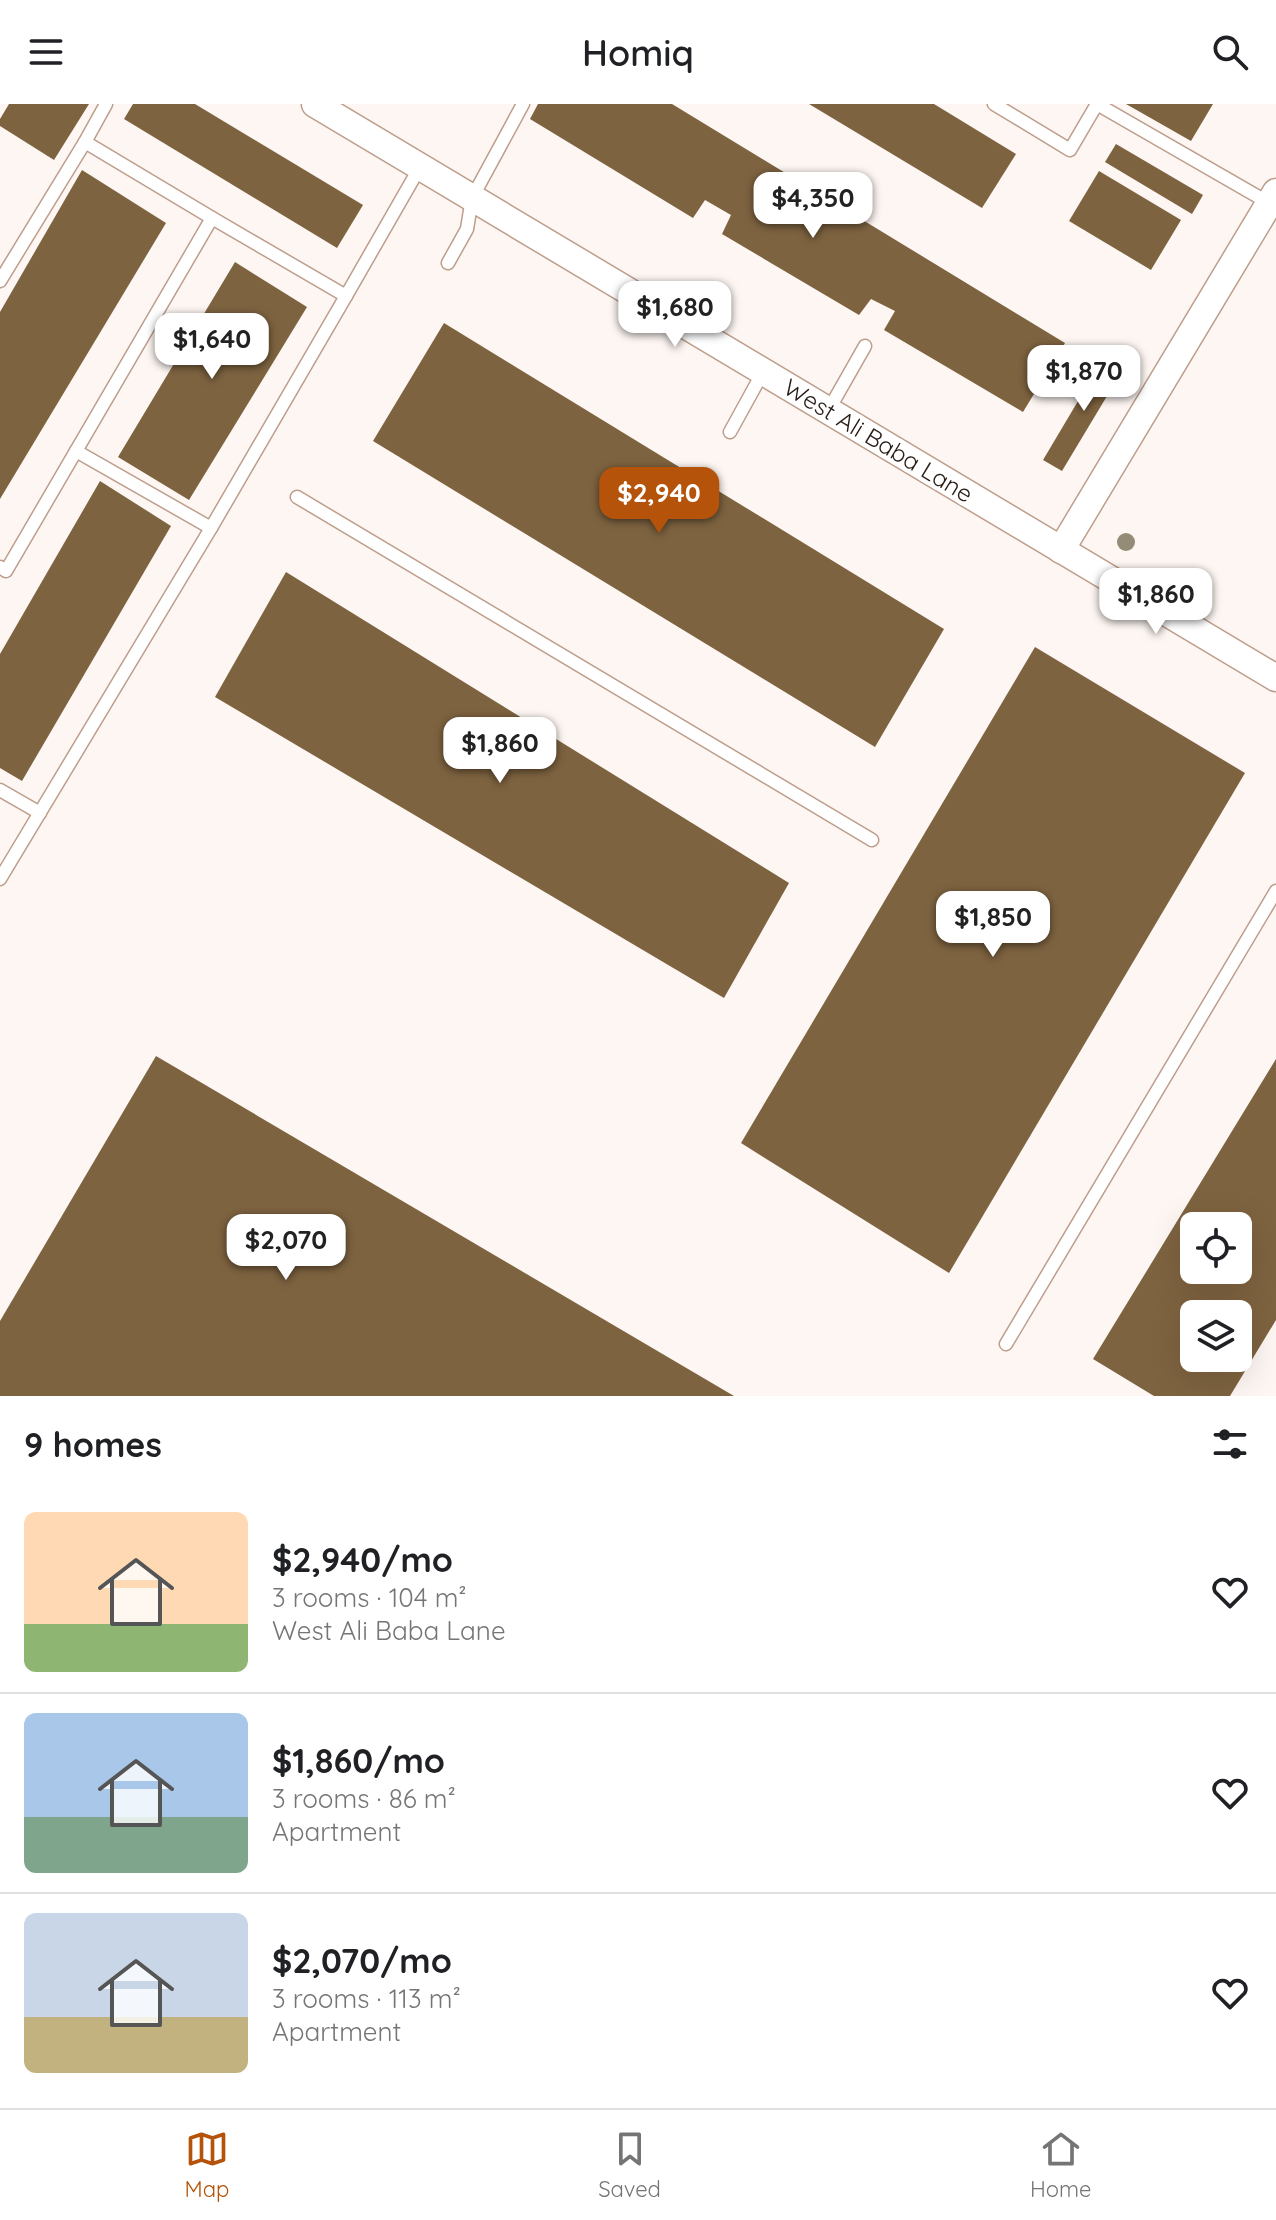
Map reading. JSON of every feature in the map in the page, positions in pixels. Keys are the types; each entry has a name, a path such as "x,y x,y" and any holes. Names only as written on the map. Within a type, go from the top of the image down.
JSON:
{"street":[{"name":"West Ali Baba Lane","path":"315,104 1276,678"},
{"path":"1061,550 1273,197"}],"lane":[{"path":"0,281 106,104"},
{"path":"448,263 467,229 472,198 523,104"},
{"path":"994,104 1070,150 1097,104 1273,197"},
{"path":"85,142 346,296"},
{"path":"0,879 211,528 420,167"},
{"path":"0,567 6,571 212,218"},
{"path":"828,411 865,346"},
{"path":"730,432 763,372"},
{"path":"76,451 211,528"},
{"path":"297,497 872,840"},
{"path":"0,790 40,813"},
{"path":"1006,1344 1276,891"}],"building":[{"path":"9,104 89,104 54,160 0,126 0,119"},
{"path":"133,104 195,104 363,205 337,248 124,119"},
{"path":"538,104 672,104 1065,343 1023,412 884,330 895,311 871,299 859,315 722,234 731,215 705,200 693,218 530,119"},
{"path":"809,104 934,104 1016,154 982,208"},
{"path":"1126,104 1213,104 1191,141"},
{"path":"1116,144 1203,195 1192,214 1105,162"},
{"path":"82,170 166,223 0,499 0,312"},
{"path":"1099,171 1181,220 1151,270 1069,221"},
{"path":"235,262 307,307 189,500 118,457"},
{"path":"444,323 944,629 875,747 373,441"},
{"path":"1106,354 1125,366 1062,471 1043,460"},
{"path":"100,481 171,526 22,781 0,768 0,654"},
{"path":"286,572 789,883 724,998 215,697"},
{"path":"1035,647 1245,773 949,1273 741,1143"},
{"path":"156,1056 734,1396 0,1396 0,1321"},
{"path":"1276,1059 1276,1320 1252,1360 1252,1300 1180,1300 1180,1372 1245,1372 1230,1396 1154,1396 1093,1359 1180,1216 1180,1284 1252,1284 1252,1212 1183,1212"}]}
